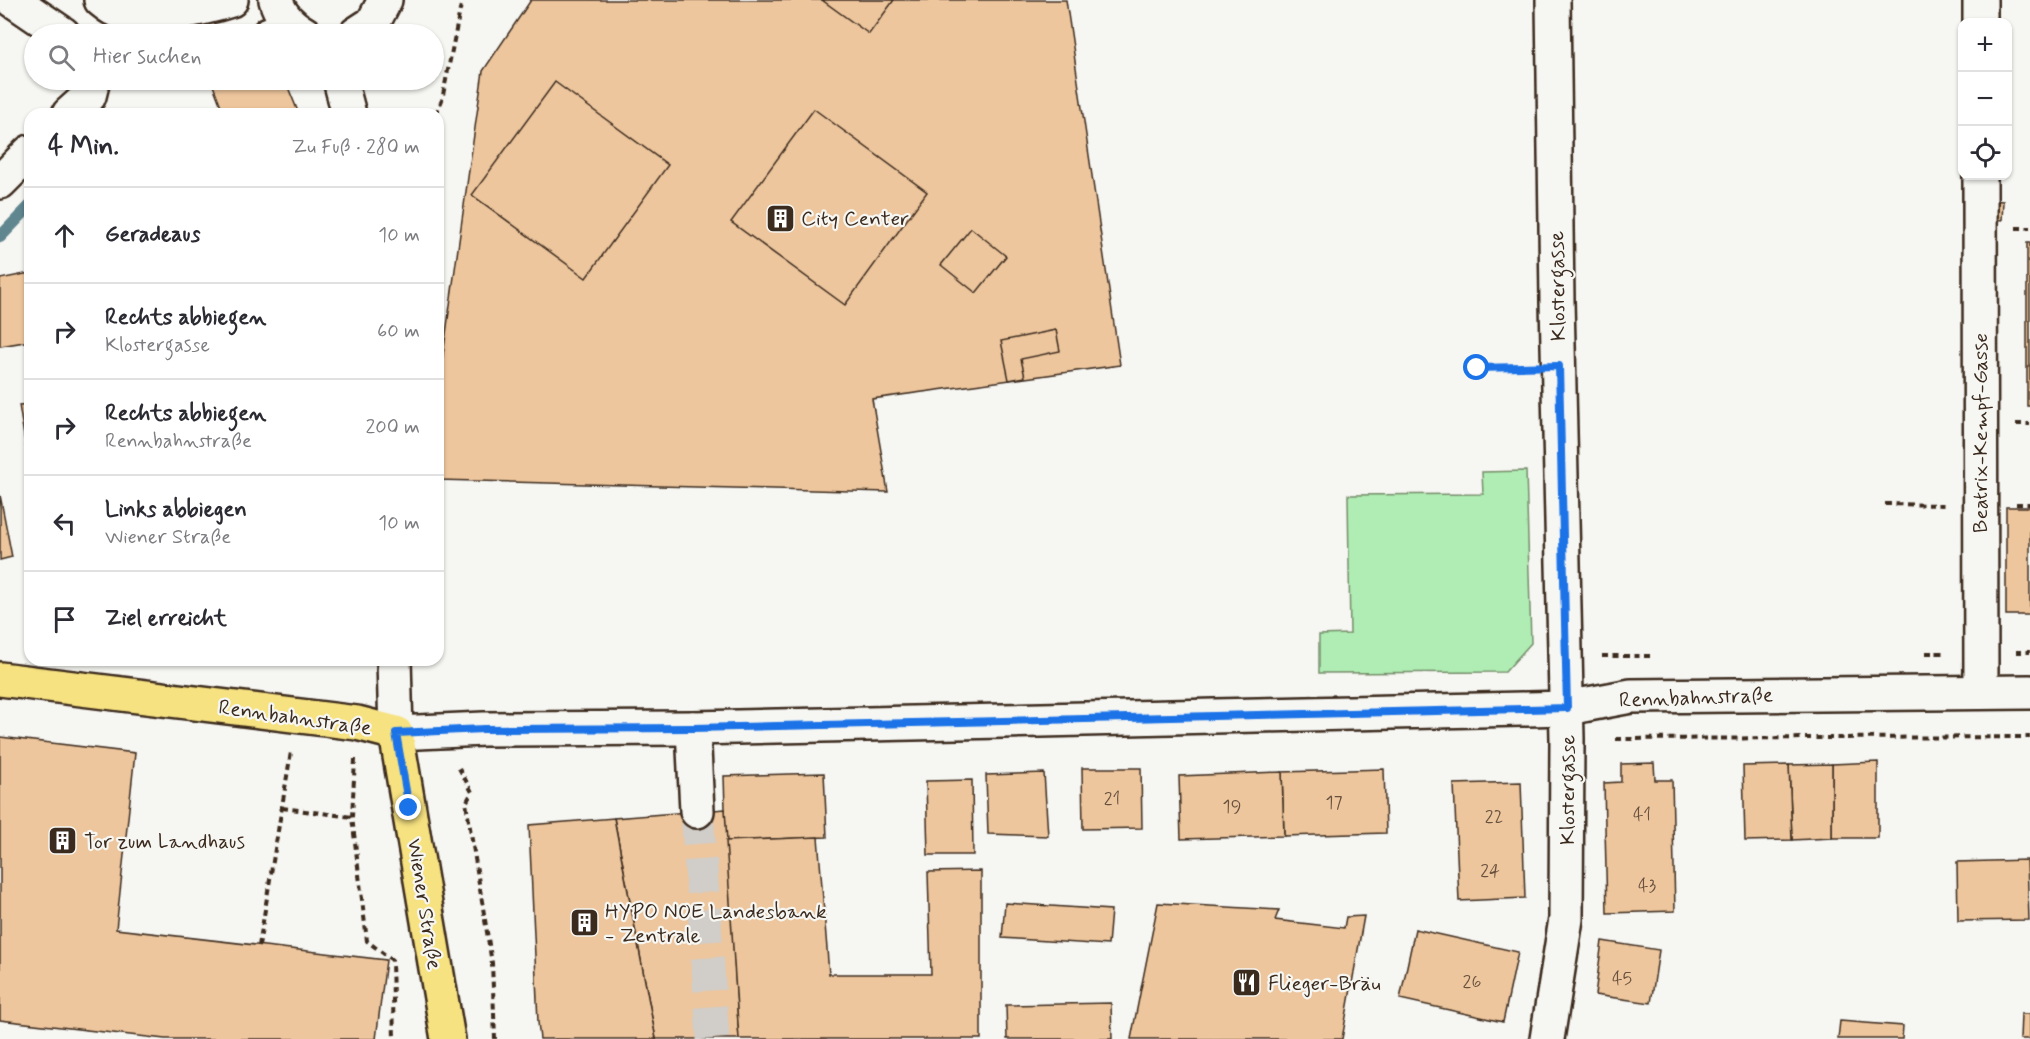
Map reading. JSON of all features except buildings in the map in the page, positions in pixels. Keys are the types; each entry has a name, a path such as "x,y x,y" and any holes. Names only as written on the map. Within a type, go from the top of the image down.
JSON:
{"main road":[{"name":"Rennbahnstraße","path":"0,679 357,723 396,733"},
{"name":"Wiener Straße","path":"396,733 448,1039"}],"street":[{"path":"13,0 48,24"},
{"path":"107,15 159,14 207,7 231,0"},
{"path":"371,24 385,0"},
{"name":"Klostergasse","path":"1547,1039 1566,919 1567,723 1553,0"},
{"path":"1980,0 1980,18"},
{"path":"75,108 88,96 90,90"},
{"path":"343,90 347,108"},
{"path":"0,183 24,158"},
{"name":"Beatrix-Kempf-Gasse","path":"1980,180 1981,691"},
{"path":"394,666 396,733"},
{"name":"Rennbahnstraße","path":"396,733 484,729 1567,723 1631,696 2030,692"},
{"path":"693,728 697,812"}],"path":[{"path":"439,108 462,0"},
{"path":"1477,368 1559,366"},
{"path":"259,946 297,716"},
{"path":"1567,723 2030,737"},
{"path":"352,796 352,817 367,941 392,960 394,1039"},
{"path":"466,803 492,963 495,1039"},
{"path":"282,808 352,817"}],"green space":[{"path":"1526,471 1531,643 1505,672 1319,673 1319,635 1350,634 1348,495 1483,494 1482,472"}],"waterway":[{"path":"0,237 24,212"}],"tunnel":[{"path":"697,811 713,1039"}],"place":[{"name":"City Center","path":"780,218"},
{"name":"Tor zum Landhaus","path":"63,841"},
{"name":"HYPO NOE Landesbank - Zentrale","path":"584,923"},
{"name":"Flieger-Bräu","path":"1247,983"}],"route":[{"path":"409,808 396,733 484,729 693,728 1567,708 1559,366 1477,368"}]}
